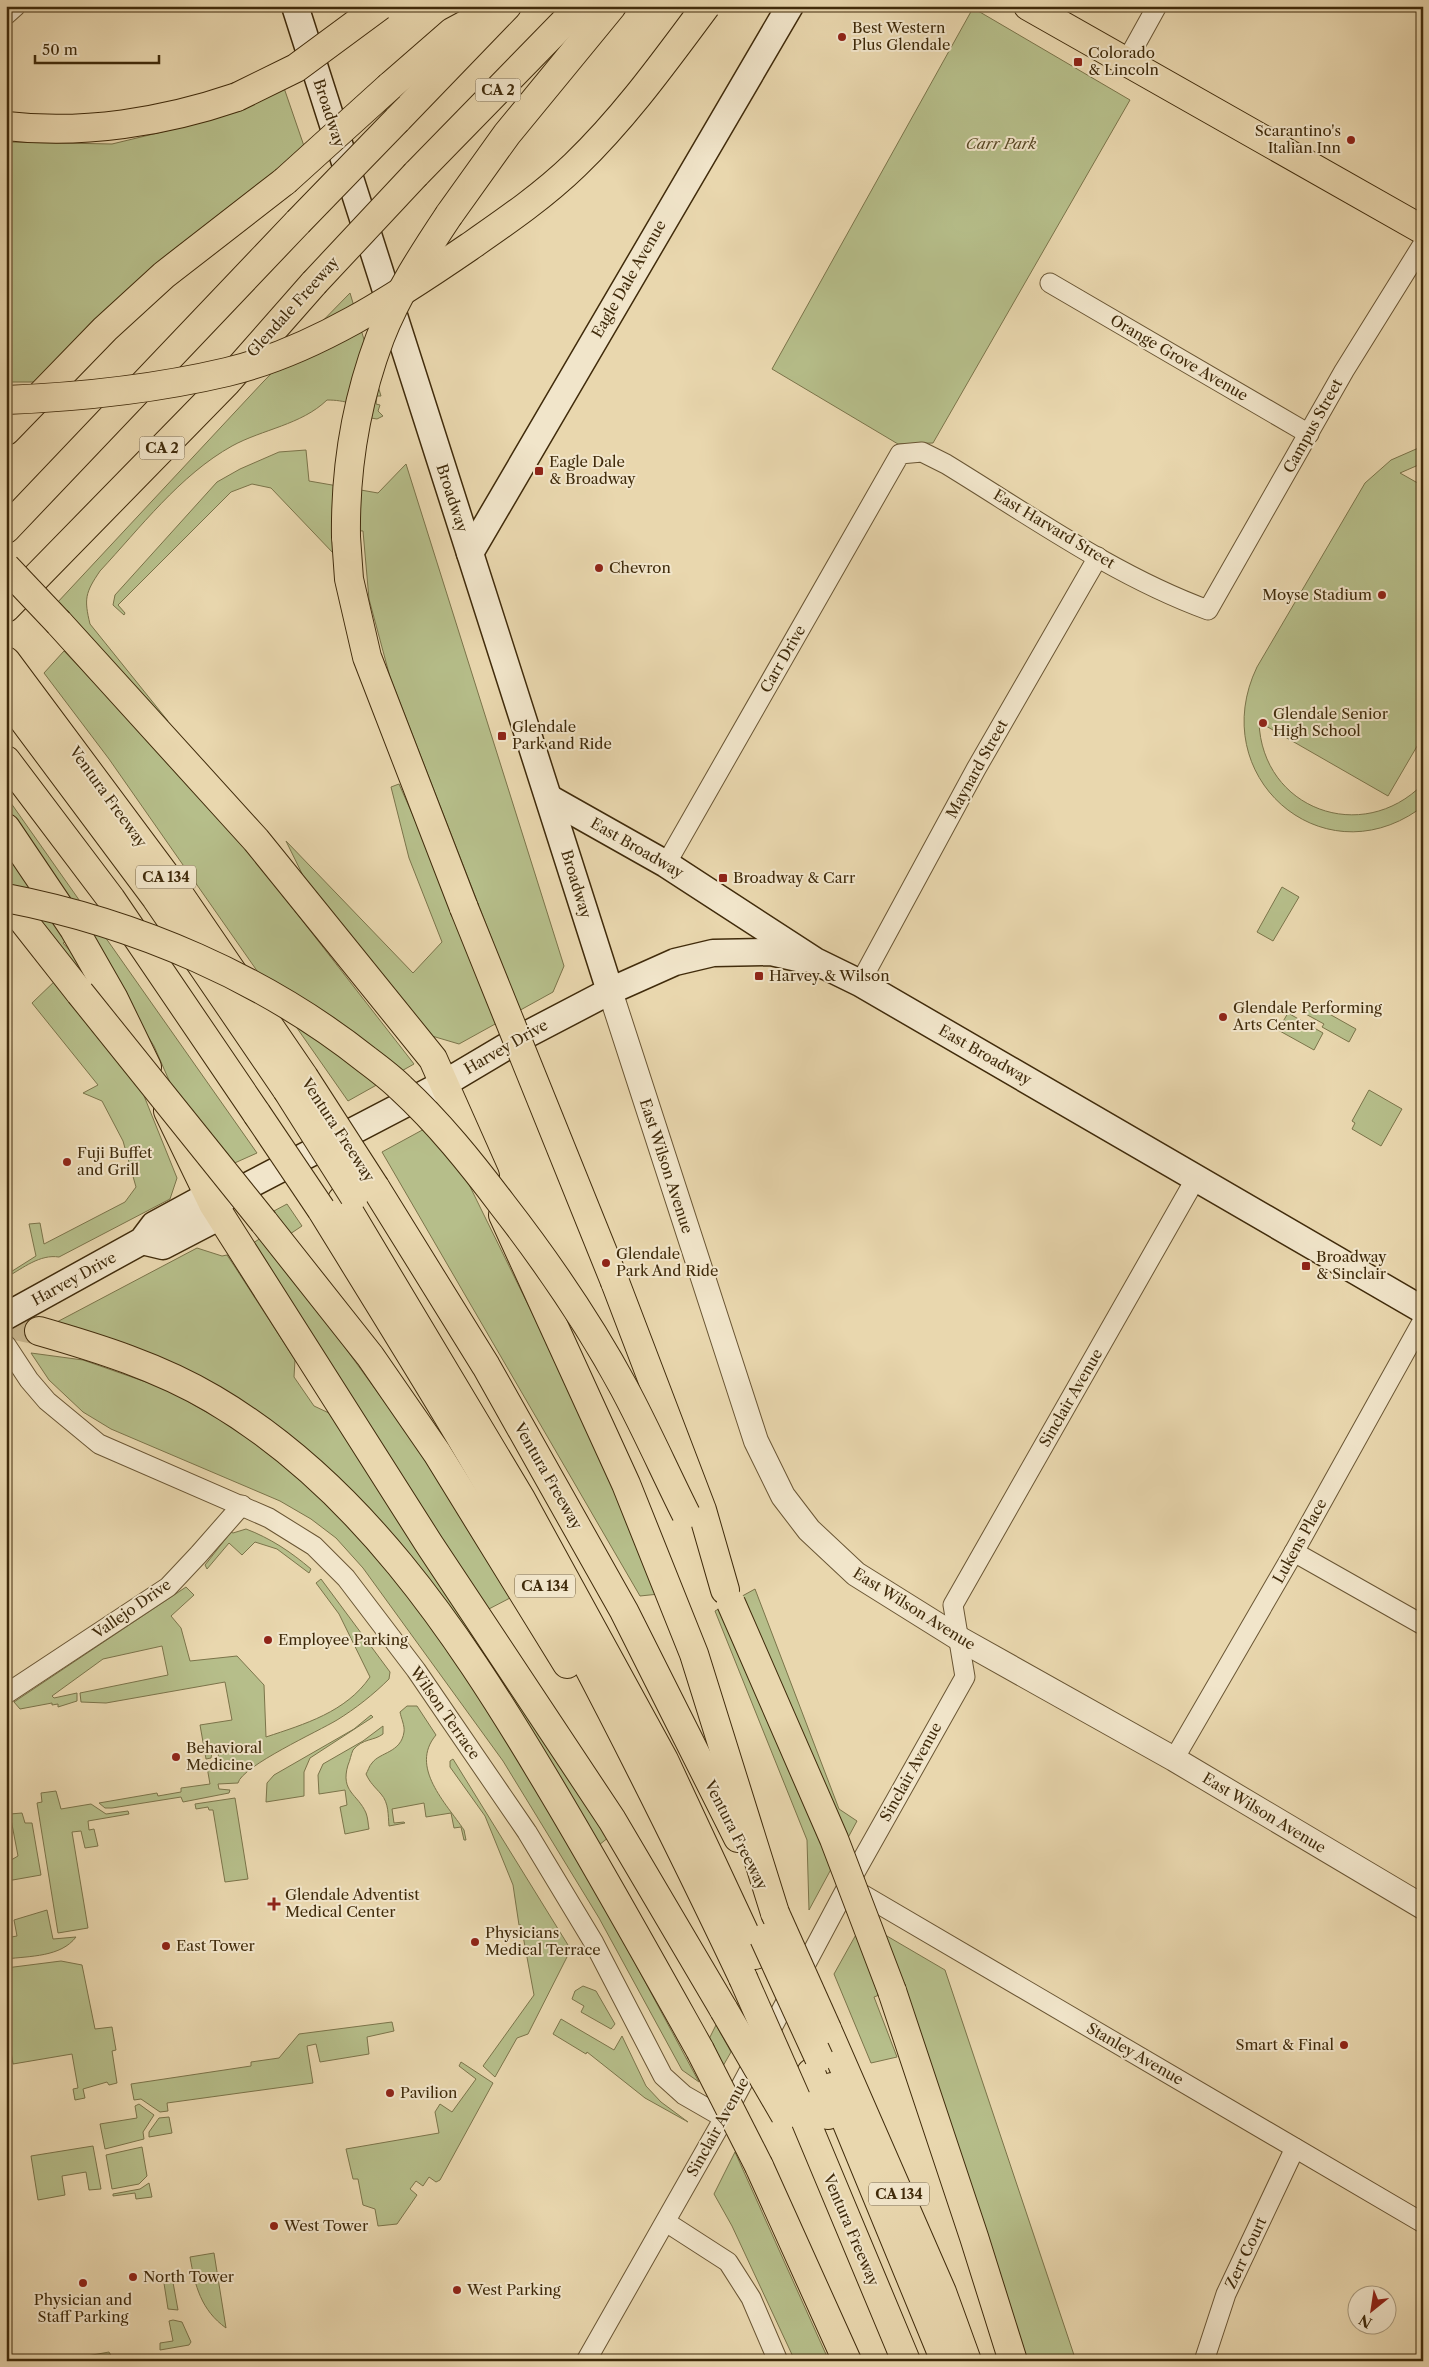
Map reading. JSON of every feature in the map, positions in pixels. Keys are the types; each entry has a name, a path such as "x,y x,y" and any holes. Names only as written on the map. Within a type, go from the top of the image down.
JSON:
{"main road":[{"name":"Broadway","path":"295,6 610,991"},
{"path":"6,126 35,129 136,123 204,108 237,97 296,68 380,6"},
{"path":"6,431 105,329 164,275 285,181 452,32 501,6"},
{"path":"6,529 298,222 507,6"},
{"name":"Glendale Freeway","path":"6,608 226,382 314,283 416,174 580,6"},
{"path":"612,6 507,134 448,215 399,296 380,337 367,376 348,467 346,537 349,579 367,657 464,908 615,1282 694,1512 728,1597 834,1839 892,1991 974,2237 1012,2361"},
{"path":"6,400 54,398 163,385 229,372 291,350 353,322 435,270 518,213 575,165 644,90 706,6"},
{"name":"Eagle Dale Avenue","path":"470,553 790,6"},
{"path":"1028,6 1423,230"},
{"path":"6,567 256,840 433,1060 626,1484 691,1645 775,1913"},
{"name":"Ventura Freeway","path":"10,684 175,888 281,1095 348,1198 486,1366 624,1611 775,1913 942,2292 967,2361"},
{"path":"6,719 281,1095"},
{"name":"Ventura Freeway","path":"6,760 111,899 281,1095 348,1198 421,1372 518,1537 602,1694 681,1848 754,1957 791,2107 903,2355"},
{"name":"East Broadway","path":"549,798 666,864 815,961 860,983 1423,1310"},
{"path":"6,828 74,929 114,999 213,1204 429,1544 612,1820 724,2010 791,2107"},
{"path":"6,898 98,920 160,943 215,967 277,997 302,1013 336,1035 400,1086 458,1147 520,1227 572,1300 694,1512"},
{"path":"6,898 370,1356 437,1453 681,1848"},
{"name":"Harvey Drive","path":"16,1312 142,1241 154,1225 200,1200 213,1204 444,1083 524,1036 610,991 675,962 713,954 771,952 815,961"},
{"path":"348,1198 521,1499 659,1751 754,1957 815,2065 945,2361"},
{"path":"39,1331 158,1371 212,1398 263,1432 307,1468 365,1523 411,1578 492,1690 578,1832 700,2050 759,2166 847,2361"},
{"path":"815,2065 930,2361"}],"street":[{"path":"6,15 16,6"},
{"path":"1126,62 1157,6"},
{"name":"Campus Street","path":"1208,610 1344,371 1423,244"},
{"name":"Orange Grove Avenue","path":"1050,283 1309,434"},
{"name":"East Harvard Street","path":"900,454 922,452 946,464 1098,556 1164,593 1208,610"},
{"name":"Carr Drive","path":"666,864 900,454"},
{"name":"Maynard Street","path":"860,983 972,777 1098,556"},
{"name":"East Wilson Avenue","path":"610,991 753,1432 783,1496 809,1530 856,1574 960,1639 1174,1759 1423,1907"},
{"name":"Sinclair Avenue","path":"586,2361 724,2118 848,1885 965,1677 953,1605 1196,1178"},
{"name":"Lukens Place","path":"1174,1759 1294,1552 1423,1320"},
{"name":"Wilson Terrace","path":"6,1345 29,1380 47,1402 99,1444 269,1518 314,1546 346,1578 416,1670 527,1832 594,1943 663,2076 684,2095 724,2118"},
{"name":"Vallejo Drive","path":"6,1694 168,1586 242,1505"},
{"path":"1294,1552 1423,1625"},
{"name":"Stanley Avenue","path":"848,1885 1423,2222"},
{"name":"Zerr Court","path":"1204,2361 1226,2294 1296,2148"},
{"path":"666,2222 728,2262 751,2298 778,2361"}],"green space":[{"name":"Carr Park","path":"973,8 1130,100 933,443 898,444 772,369"},
{"path":"283,85 304,146 43,382 6,382 6,142 112,144 199,123"},
{"path":"350,293 381,396 377,396 376,404 380,405 378,411 383,416 377,419 371,418 357,406 340,401 327,400 294,421 232,446 213,458 178,487 100,571 91,585 87,596 90,624 168,721 166,723 56,604 263,382"},
{"path":"1423,446 1423,463 1400,473 1423,486 1423,736 1388,796 1259,722 1264,752 1277,777 1296,796 1319,809 1345,815 1372,813 1399,803 1423,784 1423,813 1418,810 1381,828 1344,832 1310,823 1281,804 1259,778 1246,744 1245,707 1257,667 1365,483 1391,460"},
{"path":"306,450 309,481 378,493 406,464 564,966 553,992 459,1044 432,1036 311,892 286,841 413,973 442,942 409,858 391,787 399,784 473,951 493,942 390,677 369,599 363,531 336,529 334,554 271,488 252,484 231,492 118,605 125,613 124,615 113,605 115,595 217,482 240,469 279,452"},
{"path":"64,651 224,820 414,1064 348,1101 109,759 44,673"},
{"path":"6,796 257,1153 210,1174 154,1046 6,814"},
{"path":"6,847 68,940 63,943 81,963 77,967 6,879"},
{"path":"1282,887 1299,897 1273,941 1257,932"},
{"path":"57,979 128,1056 177,1178 170,1199 59,1257 38,1260 7,1277 6,1275 36,1256 29,1224 40,1223 44,1244 125,1202 136,1187 123,1141 102,1101 83,1093 98,1085 32,1003"},
{"path":"1308,1002 1356,1029 1349,1042 1322,1027 1324,1024 1302,1012"},
{"path":"1288,1013 1323,1033 1314,1050 1278,1030"},
{"path":"1369,1090 1402,1109 1381,1146 1352,1129 1355,1123 1352,1121"},
{"path":"426,1128 453,1152 596,1443 659,1594 640,1596 382,1152"},
{"path":"287,1204 302,1226 290,1234 272,1212"},
{"path":"261,1238 333,1331 415,1444 510,1598 485,1611 253,1243"},
{"path":"197,1248 222,1256 227,1255 295,1360 294,1377 314,1406 329,1413 609,1837 599,1845 400,1543 344,1486 55,1323"},
{"path":"31,1353 83,1360 166,1389 256,1440 311,1484 386,1563 482,1701 580,1861 699,2082 682,2070 599,1918 503,1761 363,1568 336,1538 311,1519 280,1501 111,1429 83,1412 49,1380"},
{"path":"246,1529 288,1551 311,1569 309,1573 277,1549 255,1542 242,1555 229,1543 207,1569 205,1565 231,1532"},
{"path":"321,1579 390,1672 389,1679 351,1711 266,1758 243,1776 238,1783 218,1784 219,1789 230,1790 229,1793 183,1802 181,1797 112,1808 105,1808 99,1803 157,1793 158,1796 181,1792 181,1788 210,1784 207,1767 217,1762 219,1752 212,1752 211,1758 206,1759 200,1725 232,1720 225,1682 106,1703 81,1702 80,1693 168,1675 162,1646 103,1659 52,1696 54,1698 77,1693 77,1701 58,1707 58,1704 52,1705 52,1703 20,1709 14,1702 186,1587 194,1595 171,1616 181,1628 190,1661 237,1656 264,1685 266,1737 310,1722 337,1708 349,1699 370,1677 339,1614 316,1583"},
{"path":"755,1589 839,1809 857,1821 809,1910 807,1840 715,1611"},
{"path":"407,1706 417,1706 436,1735 429,1747 426,1760 428,1772 440,1797 464,1830 466,1840 464,1840 461,1827 454,1828 451,1813 426,1817 424,1803 392,1809 394,1823 405,1823 389,1826 388,1809 385,1801 366,1774 376,1759 399,1744 404,1730 400,1712"},
{"path":"371,1715 373,1717 310,1758 304,1772 304,1796 266,1802 267,1783 274,1775 354,1729"},
{"path":"383,1726 383,1734 361,1743 353,1750 346,1774 348,1787 366,1813 369,1829 345,1834 340,1807 347,1805 345,1790 319,1794 318,1775 323,1764 363,1741"},
{"path":"453,1759 568,1945 565,1953 568,1955 528,2034 517,2038 495,2077 483,2066 534,1995 521,1925 519,1925 513,1885 485,1816 450,1767 450,1761"},
{"path":"56,1791 61,1809 91,1804 106,1814 128,1811 129,1814 88,1821 89,1830 94,1829 98,1846 85,1848 81,1831 72,1832 88,1928 58,1933 37,1803 42,1802 41,1793"},
{"path":"235,1798 248,1879 225,1882 213,1810 209,1810 208,1807 196,1809 195,1804"},
{"path":"22,1813 25,1823 32,1823 41,1875 7,1881 6,1863 18,1856 10,1814"},
{"path":"47,1910 53,1939 76,1937 70,1944 54,1952 6,1959 6,1938 17,1936 14,1920"},
{"path":"863,1922 945,1970 1076,2361 1022,2361 956,2139 898,1988 874,1997 897,2057 871,2063 834,1974"},
{"path":"61,1961 82,1965 95,2029 112,2027 116,2050 112,2051 117,2083 109,2085 107,2082 83,2089 85,2098 75,2100 73,2089 78,2088 72,2054 13,2064 6,2019 6,1968"},
{"path":"583,1986 596,1991 615,2024 611,2029 581,2012 584,2006 572,1999 575,1991"},
{"path":"561,2019 614,2050 622,2036 646,2086 661,2102 688,2122 645,2098 587,2052 586,2054 553,2034"},
{"path":"392,2022 394,2031 367,2037 369,2054 320,2062 316,2044 307,2046 313,2083 167,2103 168,2111 160,2112 141,2099 134,2100 131,2084 251,2066 251,2062 279,2058 299,2034"},
{"path":"716,2025 731,2052 723,2066 709,2039"},
{"path":"461,2062 493,2083 440,2180 436,2182 429,2177 423,2186 416,2181 410,2189 417,2195 397,2224 378,2226 375,2209 363,2205 358,2179 353,2179 346,2149 439,2133 435,2112 440,2104 452,2112 476,2079 459,2066"},
{"path":"139,2104 154,2115 143,2132 144,2139 105,2149 100,2124 137,2118 135,2106"},
{"path":"169,2117 172,2133 149,2137 149,2132 159,2118"},
{"path":"93,2146 101,2189 89,2190 86,2172 62,2176 65,2195 38,2200 31,2156"},
{"path":"142,2147 147,2176 139,2184 112,2189 106,2155"},
{"path":"735,2152 829,2361 795,2361 732,2226 714,2194"},
{"path":"149,2183 152,2197 136,2199 135,2193 113,2196 113,2194 140,2189"},
{"path":"214,2253 226,2328 217,2321 200,2297 190,2257"},
{"path":"163,2277 172,2277 178,2310 168,2309"},
{"path":"169,2321 182,2322 191,2342 189,2345 160,2350 160,2343 173,2341"},
{"path":"109,2352 114,2361 59,2361"}],"tunnel":[{"path":"6,1324 39,1331"}],"place":[{"name":"Best Western Plus Glendale","path":"842,37"},
{"name":"Colorado & Lincoln","path":"1078,62"},
{"name":"Scarantino's Italian Inn","path":"1351,140"},
{"name":"Eagle Dale & Broadway","path":"539,471"},
{"name":"Chevron","path":"599,568"},
{"name":"Moyse Stadium","path":"1382,595"},
{"name":"Glendale Senior High School","path":"1263,723"},
{"name":"Glendale Park and Ride","path":"502,736"},
{"name":"Broadway & Carr","path":"723,878"},
{"name":"Harvey & Wilson","path":"759,976"},
{"name":"Glendale Performing Arts Center","path":"1223,1017"},
{"name":"Fuji Buffet and Grill","path":"67,1162"},
{"name":"Glendale Park And Ride","path":"606,1263"},
{"name":"Broadway & Sinclair","path":"1306,1266"},
{"name":"Employee Parking","path":"268,1640"},
{"name":"Behavioral Medicine","path":"176,1757"},
{"name":"Glendale Adventist Medical Center","path":"274,1904"},
{"name":"Physicians Medical Terrace","path":"475,1942"},
{"name":"East Tower","path":"166,1946"},
{"name":"Smart & Final","path":"1344,2045"},
{"name":"Pavilion","path":"390,2093"},
{"name":"West Tower","path":"274,2226"},
{"name":"North Tower","path":"133,2277"},
{"name":"Physician and Staff Parking","path":"83,2283"},
{"name":"West Parking","path":"457,2290"}]}
